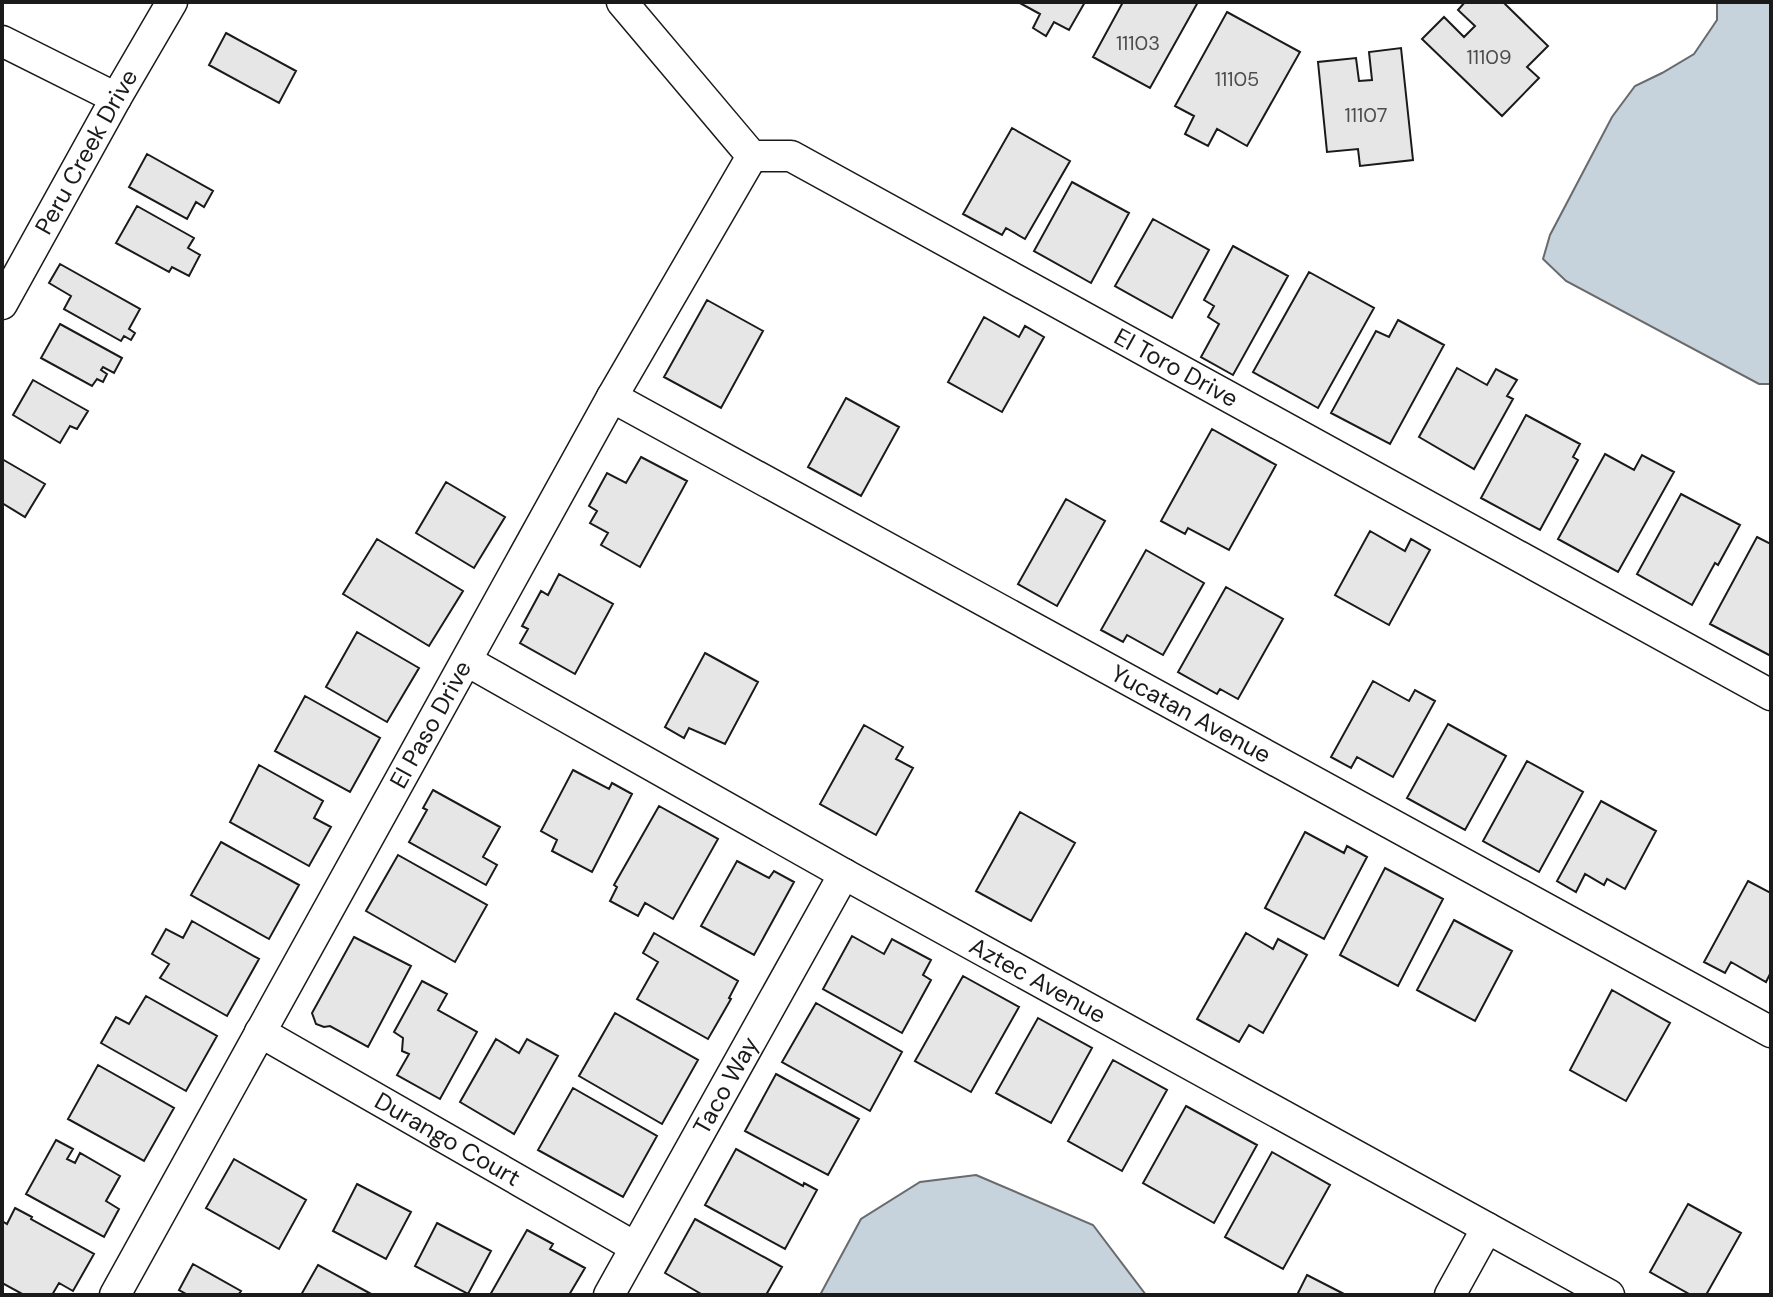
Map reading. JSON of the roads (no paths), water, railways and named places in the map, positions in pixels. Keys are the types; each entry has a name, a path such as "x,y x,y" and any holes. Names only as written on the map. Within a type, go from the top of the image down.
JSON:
{"street":[{"name":"Peru Creek Drive","path":"5,291 172,2"},
{"path":"622,2 752,156"},
{"path":"2,41 116,98"},
{"name":"El Paso Drive","path":"117,1294 612,397 752,156"},
{"name":"El Toro Drive","path":"752,156 791,156 1771,695"},
{"name":"Yucatan Avenue","path":"612,397 1771,1032"},
{"name":"Aztec Avenue","path":"467,661 844,874 1609,1295"},
{"name":"Taco Way","path":"609,1295 844,874"},
{"name":"Durango Court","path":"260,1032 635,1247"},
{"path":"1450,1295 1487,1228"}]}
